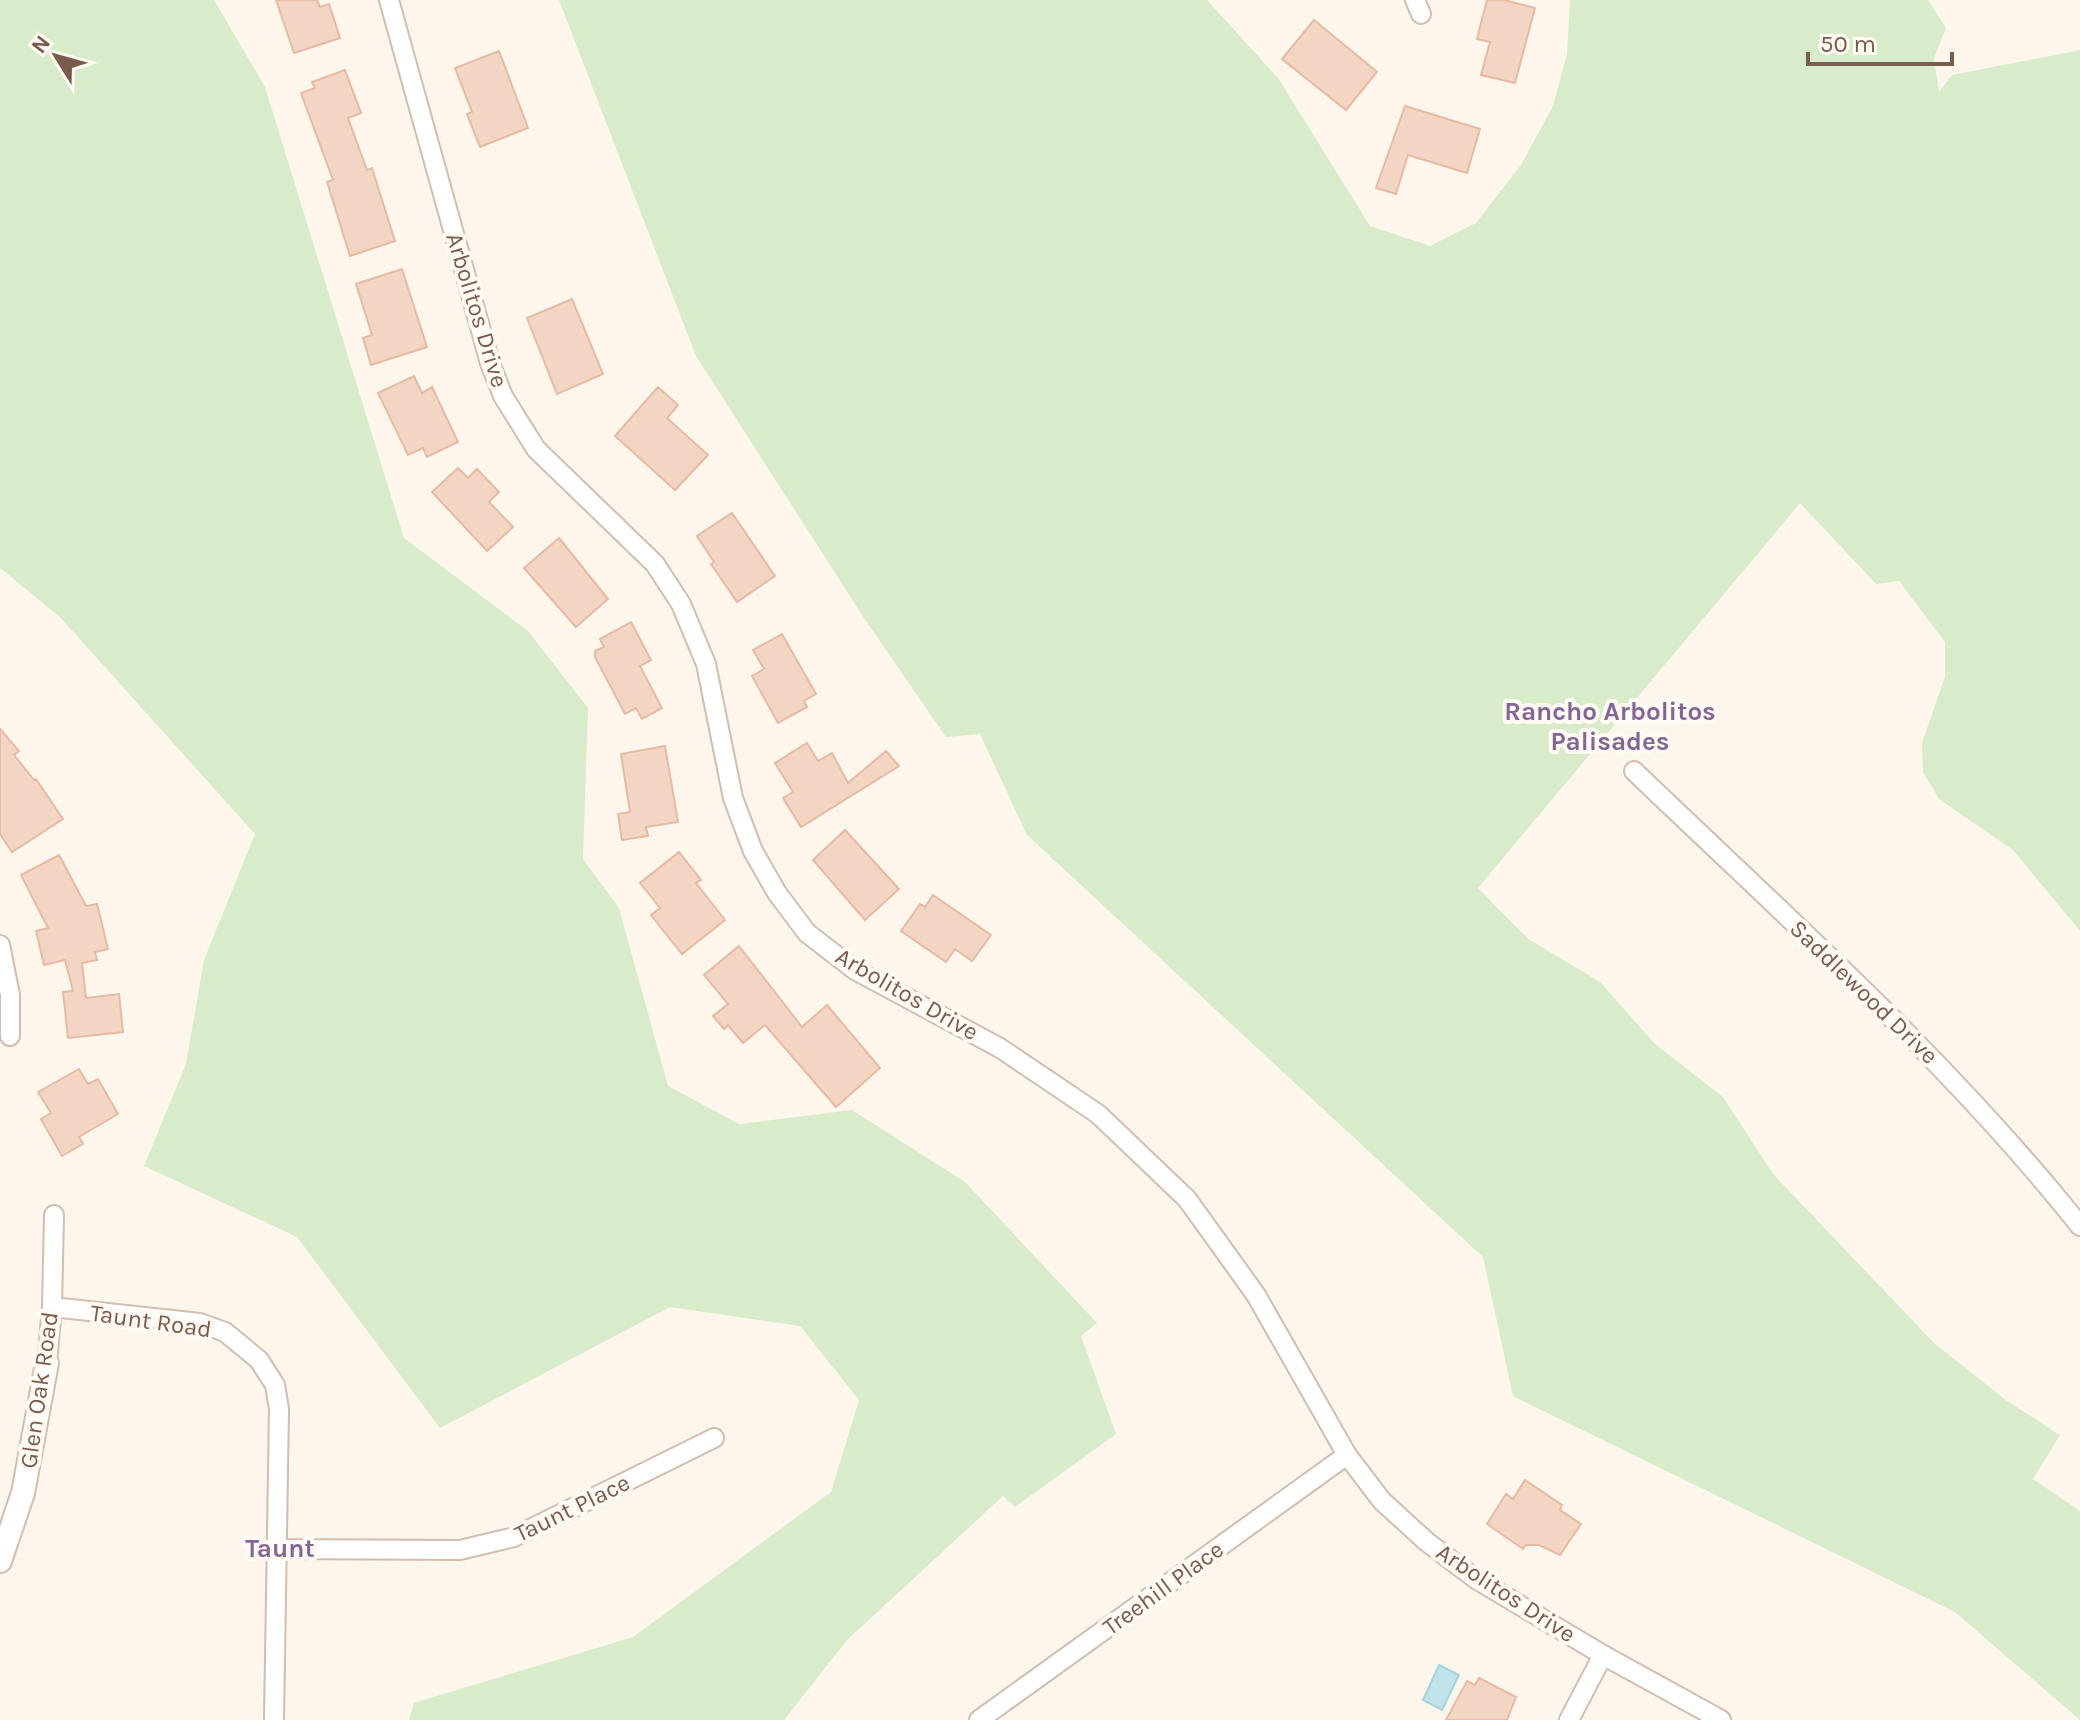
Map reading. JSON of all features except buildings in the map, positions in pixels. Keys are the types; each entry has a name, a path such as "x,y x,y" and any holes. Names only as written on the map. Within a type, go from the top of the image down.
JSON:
{"street":[{"name":"Arbolitos Drive","path":"389,0 486,348 503,396 536,449 655,564 681,604 706,664 733,798 753,851 777,893 807,933 855,970 1000,1048 1098,1114 1187,1199 1256,1295 1347,1455 1382,1501 1427,1542 1476,1579 1603,1655 1721,1720"},
{"name":"Saddlewood Drive","path":"1634,771 1927,1052 2031,1164 2080,1226"},
{"path":"0,945 10,995 10,1036"},
{"name":"Glen Oak Road","path":"0,1561 23,1493 47,1363 54,1215"},
{"name":"Taunt Road","path":"52,1307 200,1323 225,1332 259,1360 275,1385 279,1409 274,1720"},
{"name":"Taunt Place","path":"278,1549 460,1550 514,1537 714,1438"},
{"name":"Treehill Place","path":"979,1720 1347,1455"},
{"path":"1569,1720 1603,1655"}],"green space":[{"path":"0,0 214,0 265,87 404,538 528,631 588,708 583,859 619,908 668,1086 739,1124 852,1110 965,1182 1097,1323 1081,1336 1116,1434 1015,1507 1003,1496 847,1640 784,1720 409,1720 414,1703 633,1637 831,1492 859,1400 800,1326 670,1307 440,1428 297,1237 144,1166 186,1064 204,960 255,834 60,617 0,568"},
{"path":"559,0 1207,0 1278,78 1370,226 1430,246 1476,223 1521,165 1553,106 1567,54 1570,0 1928,0 1946,28 1934,58 1939,92 1952,75 2080,50 2080,931 2013,850 1939,799 1923,772 1922,743 1945,677 1945,642 1899,581 1876,584 1800,503 1478,888 1528,939 1600,982 1655,1044 1723,1097 1773,1174 1934,1343 2007,1401 2060,1435 2033,1479 2080,1511 2080,1720 1955,1612 1513,1396 1483,1257 1027,835 980,734 946,737 864,618 696,356"}],"water":[{"path":"1439,1665 1459,1675 1442,1710 1423,1700"}],"district":[{"name":"Rancho Arbolitos Palisades","path":"1610,726"},
{"name":"Taunt","path":"280,1548"}]}
